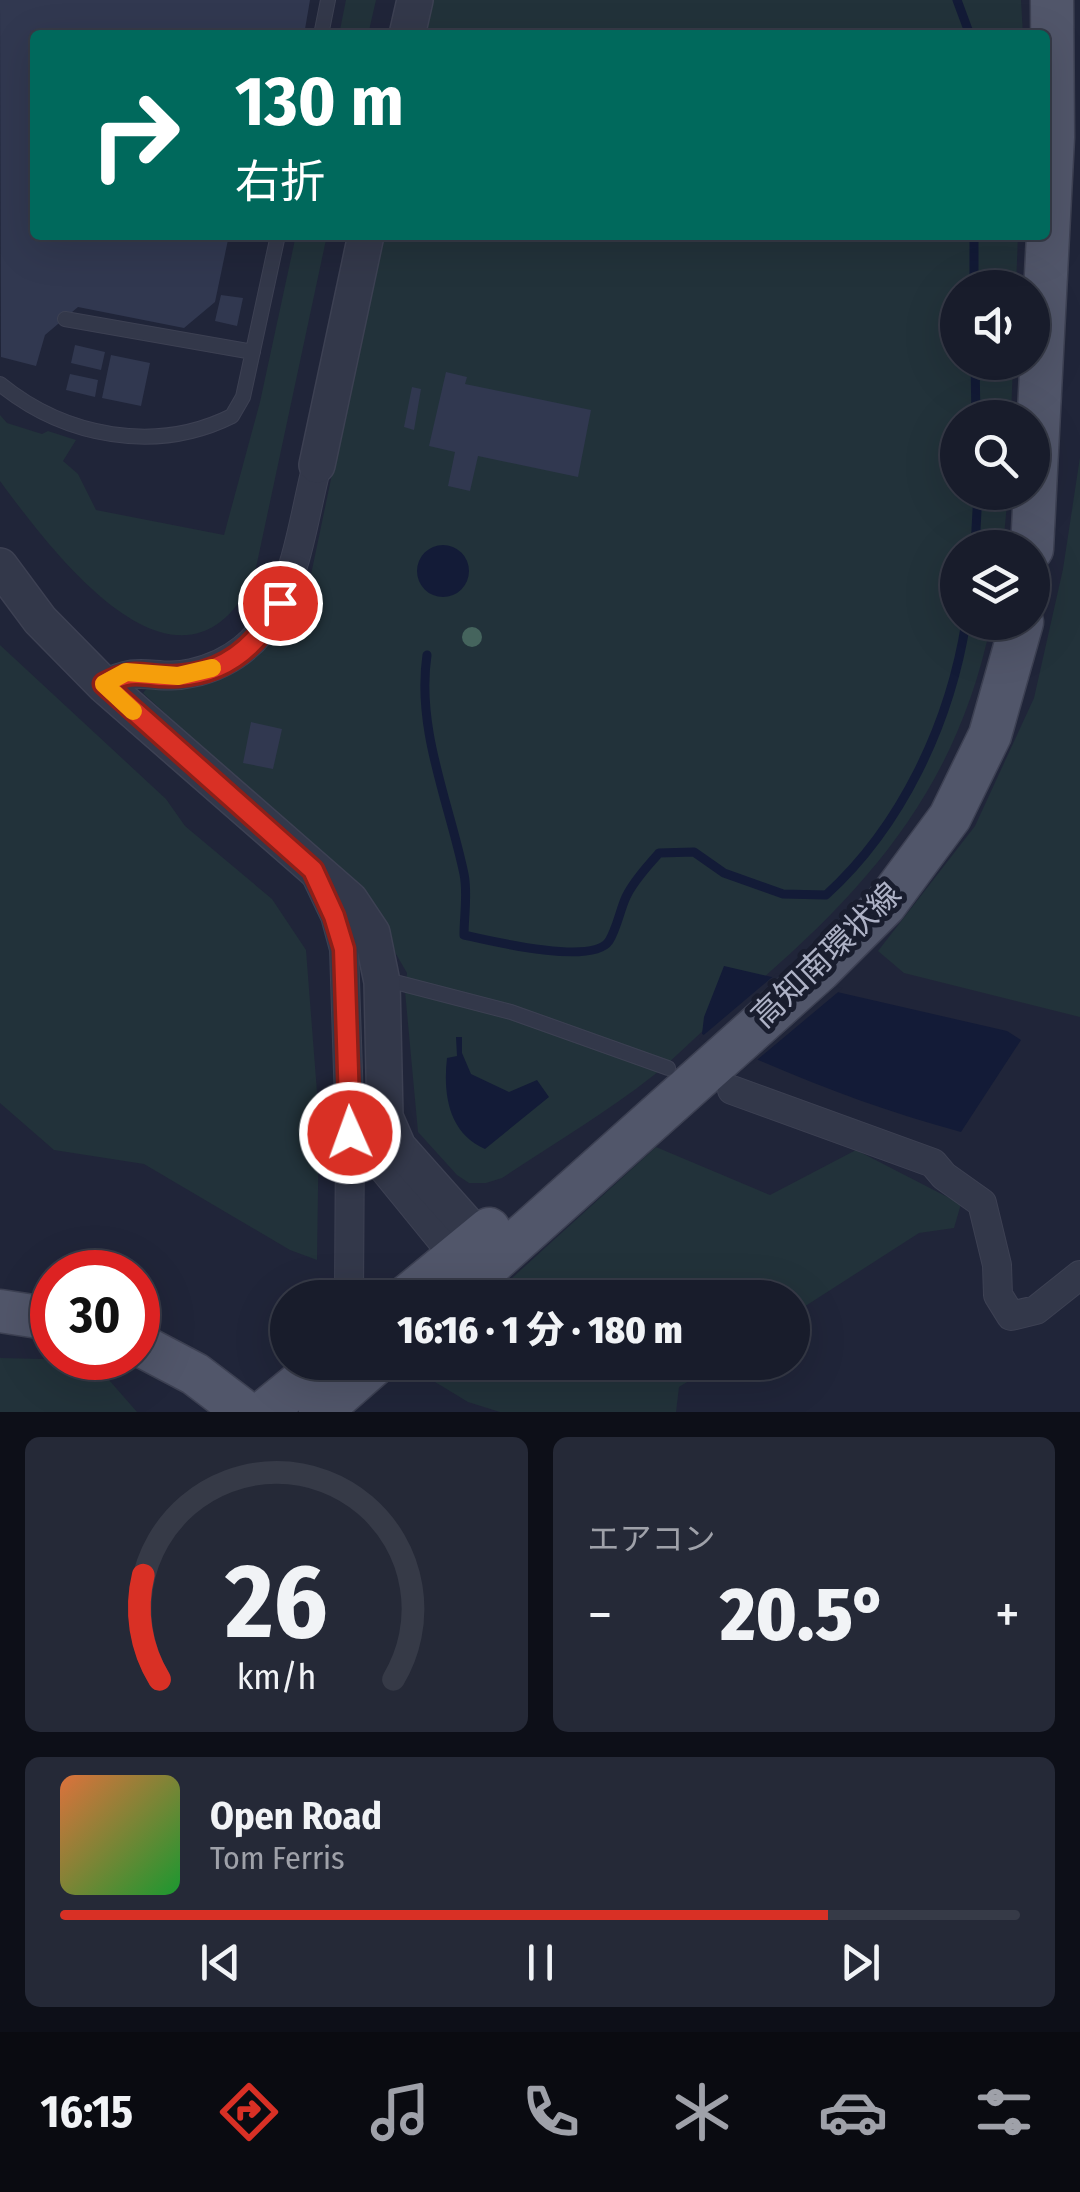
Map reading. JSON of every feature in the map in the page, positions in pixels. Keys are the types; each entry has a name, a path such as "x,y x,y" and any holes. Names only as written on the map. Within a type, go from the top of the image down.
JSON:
{"main road":[{"path":"1050,196 1052,0"},
{"path":"1033,530 1048,240"},
{"name":"高知南環状線","path":"439,1280 468,1265 723,1076 885,904 950,818 990,735 1017,640"},
{"path":"0,1311 30,1316"},
{"path":"160,1356 195,1374 245,1412"},
{"path":"264,1412 303,1380"},
{"path":"320,1412 356,1380"}],"street":[{"path":"409,30 414,0"},
{"path":"104,684 126,672 178,676 208,670 236,658 266,629 280,603 317,465 365,240"},
{"path":"0,566 40,620 104,684 350,900 372,933 382,982 386,1116 398,1146 468,1265"},
{"path":"313,870 344,949 350,1133 349,1280"},
{"path":"723,1076 933,1163 944,1176 982,1203 997,1266 998,1295 1011,1316 1036,1310 1080,1276"},
{"path":"350,1133 368,1148 468,1265"}],"lane":[{"path":"321,30 328,0"},
{"path":"0,384 64,422 105,433 161,439 232,416 244,397 277,240"},
{"path":"66,319 253,352"},
{"path":"382,982 399,982 511,1012 668,1068"}],"shaded area":[{"path":"346,0 376,0 369,30 340,30"},
{"path":"432,0 1021,0 1023,30 425,30"},
{"path":"295,240 326,240 254,577 225,618 191,635 156,631 120,612 52,547 0,481 0,415 7,423 76,440 63,461 78,474 96,510 224,535 260,402"},
{"path":"381,240 1018,240 1017,270 940,270 940,380 1012,380 1012,400 940,400 940,510 1006,510 1005,530 940,530 940,640 987,640 975,685 927,792 859,884 775,967 636,1089 502,1178 469,1183 418,1132 405,991 407,973 360,892 143,693 149,686 212,683 245,663 297,587 308,589"},
{"path":"1080,457 1080,1017 904,973 878,951 975,826 1034,698 1063,569"},
{"path":"0,645 166,799 185,826 272,899 306,950 319,1118 317,1260 290,1250 144,1164 54,1150 0,1103"},
{"path":"656,1147 770,1195 856,1150 961,1204 954,1228 919,1233 810,1303 810,1280 510,1280"},
{"path":"0,1358 30,1359 30,1380 109,1380 137,1412 0,1412"},
{"path":"432,1380 690,1380 679,1387 676,1412 500,1412 468,1402"}],"water":[{"path":"443,545 461,553 469,571 461,589 443,597 425,589 417,571 425,553"},
{"path":"724,966 1007,1031 1021,1040 961,1132 829,1089 702,1034 704,1017"},
{"path":"456,1037 462,1037 462,1053 471,1074 509,1092 537,1080 549,1097 485,1149 463,1133 451,1111 446,1071 447,1058 457,1056"}],"pier":[{"path":"777,973 843,988 752,1064 699,1039"}],"building":[{"path":"0,0 310,0 305,30 30,30 30,240 228,240 215,302 184,328 78,307 45,335 36,366 1,357"},
{"path":"221,295 243,298 237,326 215,321"},
{"path":"75,345 105,352 101,370 71,363"},
{"path":"111,355 150,363 141,406 102,398"},
{"path":"446,372 467,377 465,384 591,410 578,477 478,456 470,491 448,486 455,452 429,446"},
{"path":"70,374 98,380 95,397 66,390"},
{"path":"412,387 421,389 414,430 404,427"},
{"path":"251,722 282,729 273,769 243,763"}],"waterway":[{"path":"957,0 968,30"},
{"path":"974,240 974,270"},
{"path":"975,380 976,400"},
{"path":"976,530 977,510"},
{"path":"427,655 426,710 464,874 464,935 563,952 599,948 609,941 629,891 659,853 694,852 724,873 783,894 826,895 878,837 919,770 948,698 963,640"}],"slow traffic":[{"path":"133,711 104,684 126,672 178,676 212,668"}],"route":[{"path":"280,603 266,629 236,658 208,670 178,676 126,672 104,684 313,870 344,949 350,1133"}]}
